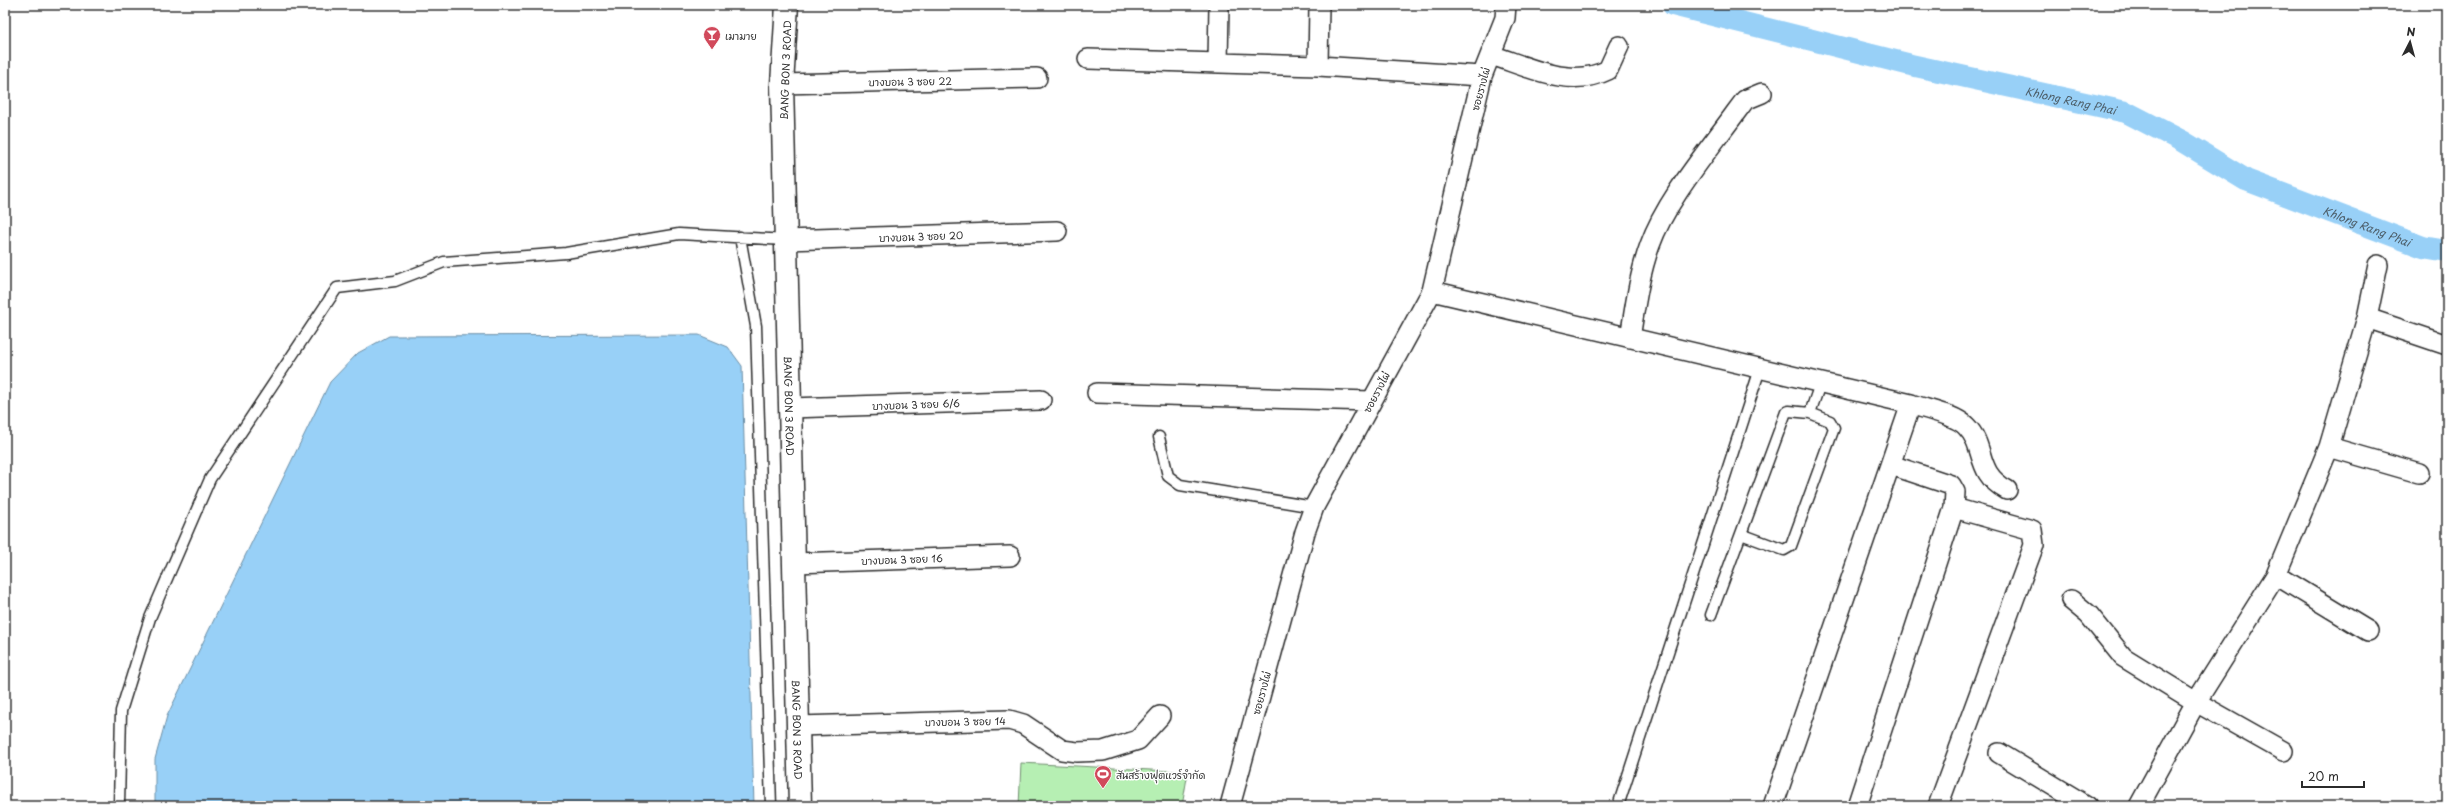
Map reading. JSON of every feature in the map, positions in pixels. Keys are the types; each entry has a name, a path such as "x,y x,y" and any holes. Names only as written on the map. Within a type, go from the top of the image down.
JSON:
{"main road":[{"name":"BANG BON 3 ROAD","path":"787,5 782,84 800,806"}],"street":[{"path":"1218,63 1219,5"},
{"path":"1318,5 1318,66"},
{"name":"ซอยรางไผ่","path":"1230,806 1239,779 1305,532 1314,507 1432,291 1482,76 1505,18 1506,5"},
{"path":"1491,55 1560,77 1583,79 1596,76 1608,70 1619,46"},
{"path":"1088,59 1318,66 1482,76"},
{"name":"บางบอน 3 ซอย 22","path":"782,84 1037,78"},
{"path":"1630,338 1638,287 1650,245 1663,215 1745,100 1762,93"},
{"name":"บางบอน 3 ซอย 20","path":"786,240 1057,231"},
{"path":"2139,806 2196,702 2276,575 2329,447 2367,318 2378,265"},
{"path":"1432,291 1820,384 1911,404 1966,425 1972,434 1985,470 1997,485 2007,490"},
{"path":"2367,318 2447,345"},
{"path":"1097,393 1372,401"},
{"name":"บางบอน 3 ซอย 6/6","path":"790,408 1041,400"},
{"path":"1773,806 1911,404"},
{"path":"2329,447 2419,473"},
{"path":"1857,806 1954,508 1955,492 1951,485 1891,465"},
{"path":"1938,806 2034,545 2032,530 1954,508"},
{"name":"บางบอน 3 ซอย 16","path":"794,563 1010,556"},
{"path":"2276,575 2368,630"},
{"path":"2071,600 2089,614 2124,657 2196,702 2283,751"},
{"name":"บางบอน 3 ซอย 14","path":"798,726 1009,720 1023,724 1062,750 1077,752 1103,751 1138,740 1160,716"},
{"path":"1999,753 2087,806"}],"lane":[{"path":"119,806 121,711 150,618 210,479 337,288 395,281 444,262 566,253 679,234 786,240"},
{"path":"740,237 756,326 771,806"},
{"path":"1618,806 1760,369"},
{"path":"1810,413 1820,384"},
{"path":"1711,615 1786,412 1810,413 1830,422 1834,428 1791,546 1784,550 1741,534"},
{"path":"1159,438 1168,476 1180,485 1314,507"}],"green space":[{"name":"สันสร้างฟุตแวร์จำกัด","path":"1021,763 1188,772 1182,806 1019,806"}],"water":[{"path":"699,335 728,347 742,366 754,806 155,806 155,759 167,716 330,382 358,353 389,336"}],"waterway":[{"name":"Khlong Rang Phai","path":"1673,5 1911,65 2126,112 2182,141 2246,180 2423,247 2447,251"}],"place":[{"name":"เมามาย","path":"712,50"},
{"name":"สันสร้างฟุตแวร์จำกัด","path":"1103,789"}]}
